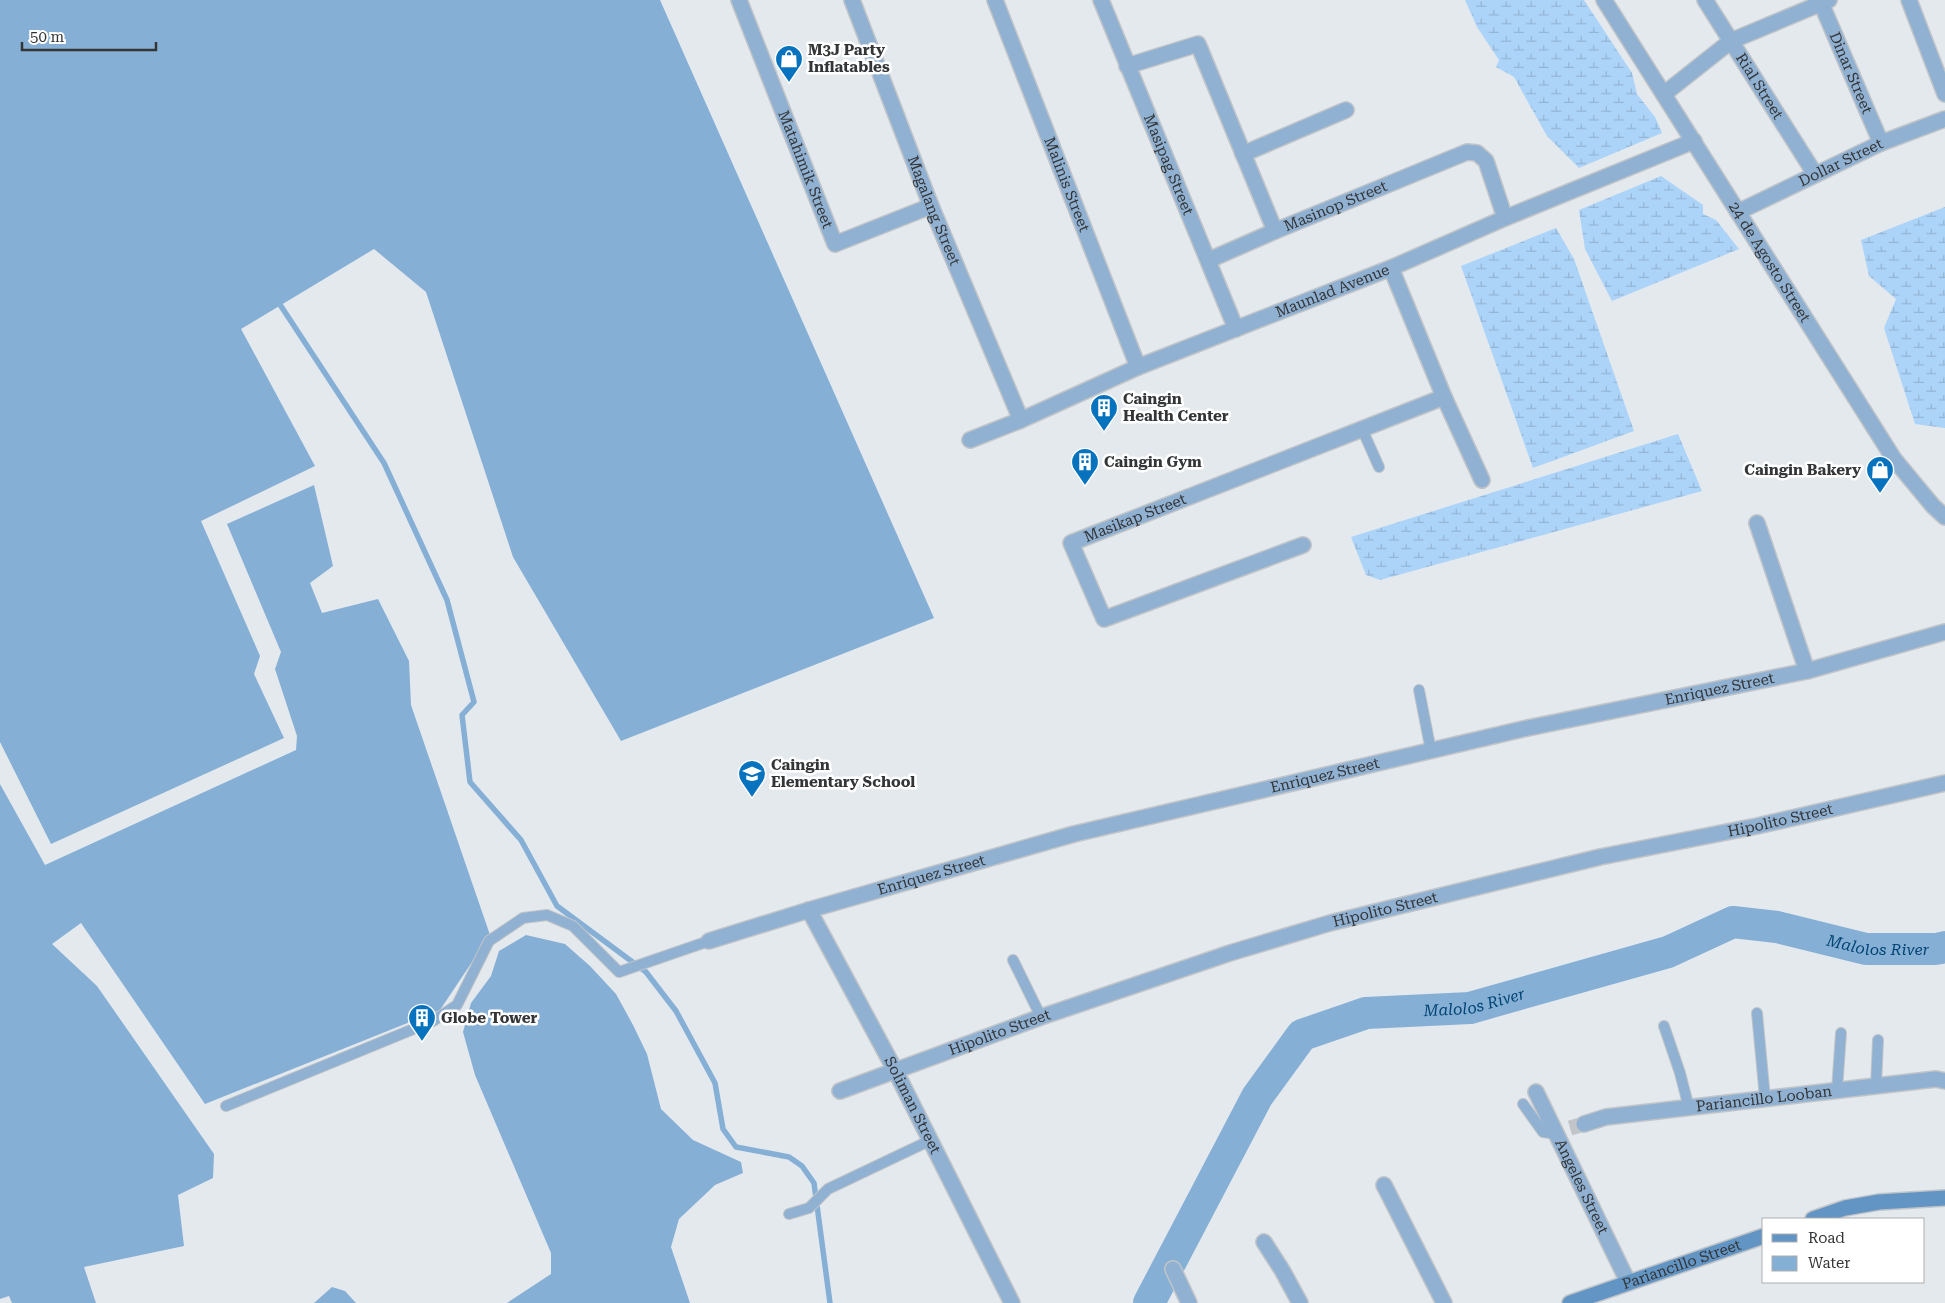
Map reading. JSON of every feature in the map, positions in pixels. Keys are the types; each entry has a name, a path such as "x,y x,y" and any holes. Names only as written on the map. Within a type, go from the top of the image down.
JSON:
{"main road":[{"path":"1816,1218 1845,1208 1879,1202 1945,1198"},
{"name":"Pariancillo Street","path":"1570,1303 1762,1237"}],"street":[{"name":"Matahimik Street","path":"739,0 835,244 931,206"},
{"name":"Magalang Street","path":"852,0 931,206 1021,420"},
{"name":"Malinis Street","path":"995,0 1138,367"},
{"name":"Masipag Street","path":"1101,0 1236,329"},
{"name":"24 de Agosto Street","path":"1604,0 1894,459 1933,506 1945,517"},
{"name":"Rial Street","path":"1705,0 1746,62 1815,174"},
{"path":"1910,0 1945,94"},
{"path":"1664,94 1731,42 1825,1"},
{"name":"Dinar Street","path":"1825,1 1881,143"},
{"name":"Masinop Street","path":"1127,66 1198,44 1275,231 1467,152 1477,153 1486,161 1505,218"},
{"path":"1243,154 1346,110"},
{"name":"Dollar Street","path":"1738,212 1881,143 1945,119"},
{"name":"Maunlad Avenue","path":"970,440 1021,420 1138,367 1391,268 1505,218 1694,141"},
{"path":"1209,260 1275,231"},
{"path":"1391,268 1444,397 1482,480"},
{"name":"Masikap Street","path":"1303,545 1104,619 1071,543 1444,397"},
{"path":"1757,523 1807,671"},
{"name":"Enriquez Street","path":"709,941 809,910 1074,834 1523,729 1807,671 1945,632"},
{"name":"Hipolito Street","path":"840,1091 1041,1017 1230,953 1330,923 1600,857 1757,826 1945,783"},
{"name":"Soliman Street","path":"809,910 895,1070 1012,1303"},
{"name":"Pariancillo Looban","path":"1570,1129 1606,1117 1936,1079 1945,1081"},
{"name":"Angeles Street","path":"1536,1092 1570,1129 1628,1282"},
{"path":"1384,1185 1444,1303"},
{"path":"1264,1242 1300,1303"},
{"path":"1173,1269 1189,1303"}],"lane":[{"path":"1362,429 1379,467"},
{"path":"1419,690 1431,751"},
{"path":"226,1106 432,1022 457,1005 488,941 523,918 547,915 572,926 619,972 709,941"},
{"path":"1013,960 1041,1017"},
{"path":"1757,1013 1765,1098"},
{"path":"1664,1026 1680,1073 1689,1108"},
{"path":"1837,1090 1841,1033"},
{"path":"1876,1086 1878,1040"},
{"path":"1523,1104 1544,1132 1570,1129"},
{"path":"789,1214 809,1208 828,1190 930,1140"}],"green space":[{"path":"1465,0 1584,0 1632,73 1637,94 1655,117 1662,133 1579,168 1547,136 1514,77 1496,67 1499,60 1477,27"},
{"path":"1661,176 1703,205 1703,214 1716,220 1739,249 1612,301 1585,249 1579,210"},
{"path":"1945,207 1945,428 1915,424 1884,328 1896,299 1869,276 1861,240"},
{"path":"1556,228 1574,259 1634,431 1533,468 1461,266"},
{"path":"1678,434 1702,491 1380,580 1366,575 1351,537"}],"water":[{"path":"0,0 660,0 934,618 621,741 513,557 426,292 374,249 241,329 315,466 201,521 260,656 254,674 284,738 51,844 0,742"},
{"path":"314,485 333,566 310,583 322,613 378,599 409,661 411,705 490,935 440,1010 205,1104 81,923 52,944 97,986 214,1154 213,1178 178,1195 184,1246 84,1267 96,1303 12,1303 9,1296 0,1299 0,784 45,865 296,750 297,736 275,669 281,652 227,524"},
{"path":"526,935 565,944 590,966 616,994 633,1025 647,1054 661,1109 693,1140 741,1162 743,1173 715,1185 679,1219 671,1247 690,1303 507,1303 551,1274 551,1253 475,1075 463,1032 471,1003 491,976 499,951"},
{"path":"332,1287 345,1291 356,1303 314,1303"}],"waterway":[{"path":"277,300 384,463 447,600 474,702 462,715 470,782 521,840 557,906 646,972 676,1011 715,1083 723,1129 736,1147 789,1157 802,1166 814,1183 830,1303"},
{"name":"Malolos River","path":"1149,1303 1257,1097 1302,1035 1366,1013 1470,1008 1668,952 1733,922 1777,927 1866,949 1936,949 1945,947"}],"tunnel":[{"path":"1570,1128 1584,1124"}],"place":[{"name":"M3J Party Inflatables","path":"789,83"},
{"name":"Caingin Health Center","path":"1104,432"},
{"name":"Caingin Gym","path":"1085,486"},
{"name":"Caingin Bakery","path":"1880,494"},
{"name":"Caingin Elementary School","path":"752,798"},
{"name":"Globe Tower","path":"422,1042"}]}
